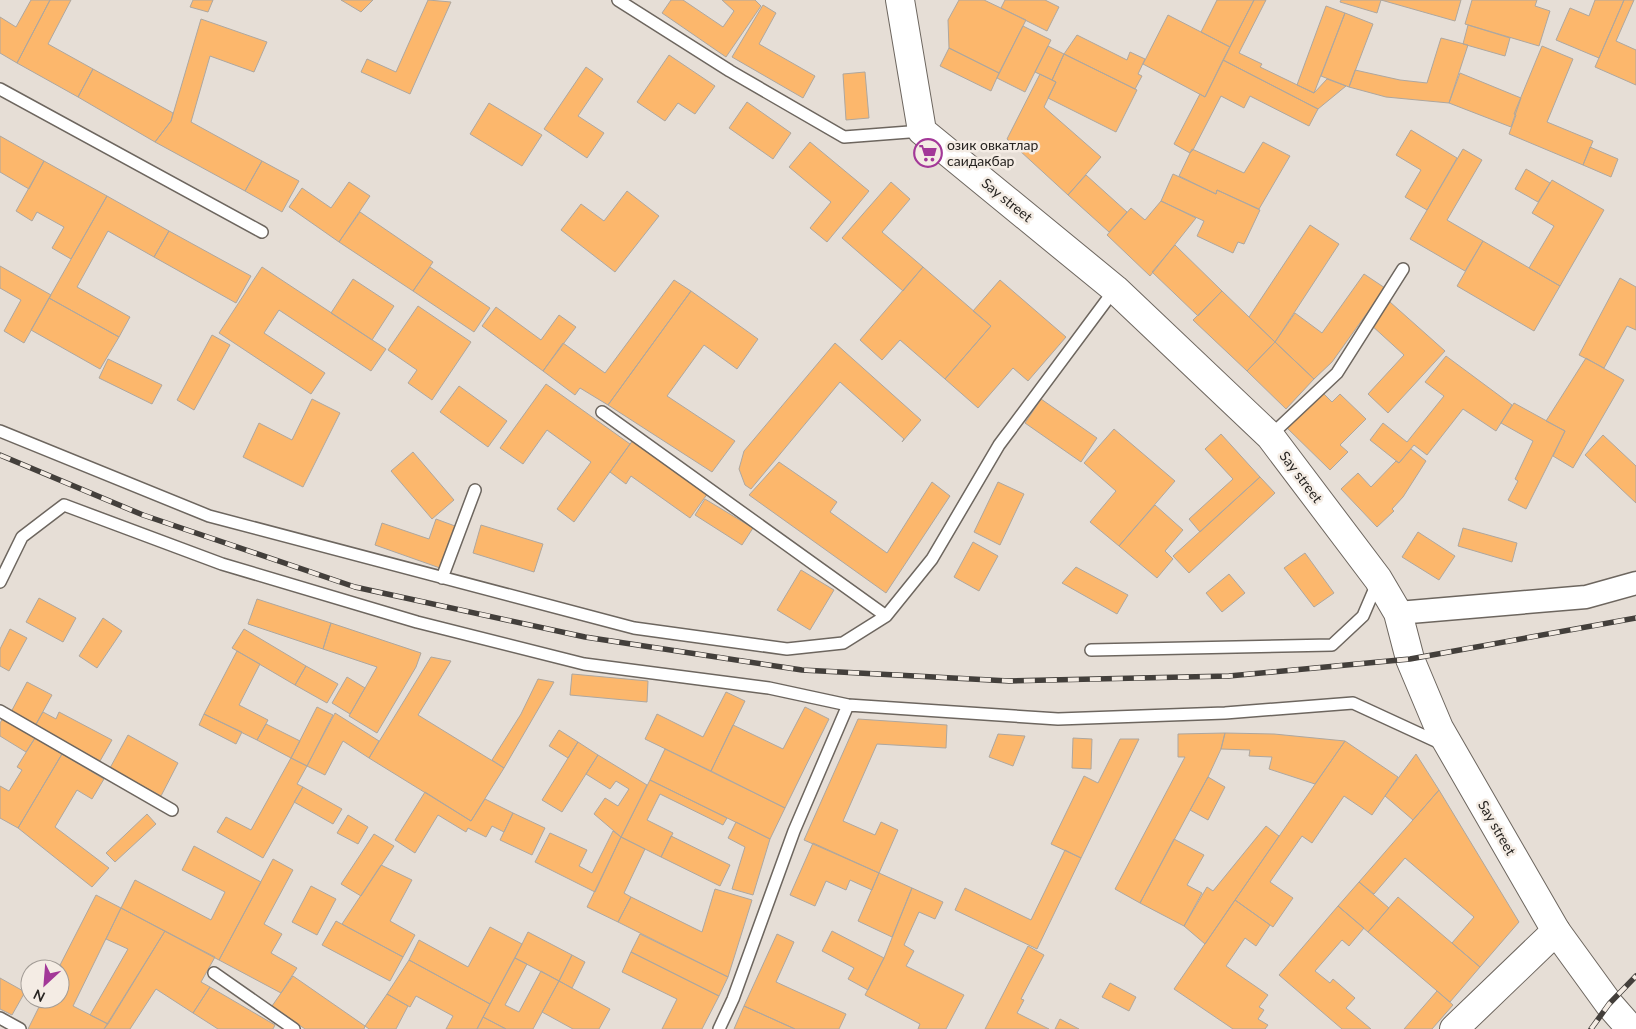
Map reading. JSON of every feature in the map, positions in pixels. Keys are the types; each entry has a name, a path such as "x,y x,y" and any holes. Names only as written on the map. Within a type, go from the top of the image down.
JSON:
{"main road":[{"path":"900,0 922,131"},
{"name":"Say street","path":"922,131 1115,289 1270,436 1378,579 1398,613 1410,659 1450,748 1556,931 1608,1004 1631,1029"},
{"path":"1454,1029 1556,931"}],"street":[{"path":"1398,613 1586,597 1636,583"}],"lane":[{"path":"618,0 730,71 844,137 922,131"},
{"path":"0,89 262,232"},
{"path":"1270,436 1337,373 1403,269"},
{"path":"0,431 209,516 634,628 787,649 843,643 886,616 932,560 999,445 1115,289"},
{"path":"602,412 886,616"},
{"path":"442,578 475,490"},
{"path":"0,582 22,537 64,505 222,564 426,624 584,664 769,688 848,705 1058,719 1225,713 1354,703 1450,748"},
{"path":"1091,650 1332,645 1362,616 1378,579"},
{"path":"719,1029 733,999 794,832 848,705"},
{"path":"0,711 172,810"},
{"path":"214,973 294,1029"},
{"path":"0,1018 20,1029"}],"building":[{"path":"31,0 50,0 17,63 0,53 0,17 16,27"},
{"path":"50,0 71,0 48,44 93,69 78,97 17,63"},
{"path":"193,0 213,0 208,12 190,7"},
{"path":"341,0 373,0 361,12"},
{"path":"428,0 451,2 410,94 361,72 367,59 396,72"},
{"path":"671,0 683,0 723,27 734,11 722,0 755,0 761,6 726,57 662,13"},
{"path":"959,0 984,0 1026,20 999,73 949,48 948,20"},
{"path":"1005,0 1045,0 1059,7 1047,31 1001,8"},
{"path":"1217,0 1254,0 1230,47 1201,32"},
{"path":"1254,0 1266,0 1239,53 1262,64 1260,67 1314,93 1327,79 1346,86 1318,109 1223,60"},
{"path":"1341,0 1381,0 1377,13 1340,2"},
{"path":"1381,0 1461,0 1455,21"},
{"path":"1472,0 1537,0 1535,6 1550,11 1539,46 1465,24"},
{"path":"1595,0 1624,0 1599,58 1556,40 1570,8 1589,16"},
{"path":"1624,0 1634,0 1616,41 1636,50 1636,85 1595,67"},
{"path":"763,5 776,13 759,44 815,76 803,98 732,57"},
{"path":"1326,6 1345,13 1314,93 1297,85"},
{"path":"1345,13 1373,24 1349,87 1321,76"},
{"path":"1168,15 1230,47 1205,97 1143,64"},
{"path":"201,19 267,42 254,72 210,56 191,122 262,161 245,191 155,142 171,121"},
{"path":"1468,25 1510,38 1505,56 1463,44"},
{"path":"1023,26 1051,40 1025,92 997,78"},
{"path":"1077,35 1127,60 1130,52 1145,59 1138,74 1142,76 1135,89 1064,54"},
{"path":"1441,38 1468,45 1449,103 1386,97 1349,87 1355,70 1400,80 1427,83"},
{"path":"1048,46 1064,54 1052,80 1035,72"},
{"path":"1542,46 1573,59 1547,122 1593,141 1583,165 1509,134 1516,115 1514,114"},
{"path":"949,48 999,73 991,91 940,66"},
{"path":"1064,54 1137,90 1116,132 1048,98 1056,82 1052,80"},
{"path":"669,55 715,86 695,114 678,103 665,121 637,102"},
{"path":"1223,60 1318,109 1309,126 1250,96 1244,108 1221,96 1193,150 1190,153 1174,144 1200,94 1205,97"},
{"path":"586,67 603,79 578,116 604,133 587,158 544,129"},
{"path":"93,69 173,113 171,121 155,142 78,97"},
{"path":"865,72 869,118 846,120 843,74"},
{"path":"1460,73 1521,98 1511,127 1449,103"},
{"path":"1040,74 1056,82 1044,107 1101,157 1068,195 1007,139"},
{"path":"747,102 791,133 773,159 729,128"},
{"path":"489,103 542,135 522,166 470,134"},
{"path":"1411,130 1457,158 1427,210 1405,197 1421,170 1396,155"},
{"path":"0,136 44,161 29,189 0,172"},
{"path":"810,142 869,191 827,242 810,228 831,202 789,167"},
{"path":"1263,142 1290,156 1259,209 1217,190 1216,194 1179,176 1192,149 1244,173"},
{"path":"1590,147 1618,159 1611,177 1583,165"},
{"path":"1463,149 1482,160 1447,220 1483,241 1465,271 1410,239"},
{"path":"44,161 107,196 71,259 52,248 64,227 37,212 32,221 16,211"},
{"path":"262,161 299,181 282,212 245,191"},
{"path":"1526,169 1550,183 1538,202 1515,189"},
{"path":"1173,174 1216,194 1217,190 1260,210 1244,244 1238,242 1233,253 1197,236 1204,221 1161,201"},
{"path":"1086,175 1127,212 1109,232 1068,195"},
{"path":"1552,180 1604,210 1560,286 1529,268 1554,226 1532,213"},
{"path":"349,182 370,196 339,242 289,207 302,188 331,208"},
{"path":"891,182 910,199 882,232 923,267 903,291 842,238"},
{"path":"627,191 659,216 615,272 561,230 581,204 604,221"},
{"path":"107,196 169,231 154,257 108,231 77,287 130,317 119,337 49,298"},
{"path":"1161,201 1196,218 1150,276 1107,235 1131,208 1145,220"},
{"path":"360,212 433,262 413,291 339,242"},
{"path":"1310,225 1339,244 1275,342 1249,317"},
{"path":"169,231 251,276 236,303 154,257"},
{"path":"1483,241 1560,286 1534,331 1457,286"},
{"path":"1175,245 1222,291 1198,316 1152,272"},
{"path":"0,266 51,295 24,343 4,331 21,300 0,288"},
{"path":"262,267 386,349 371,371 279,310 264,333 325,373 311,394 219,333"},
{"path":"430,267 490,308 474,332 413,291"},
{"path":"923,267 991,326 945,379 900,340 882,360 860,340"},
{"path":"1364,274 1385,288 1332,362 1314,379 1275,342 1295,313 1322,333"},
{"path":"1620,278 1636,287 1636,330 1627,326 1604,368 1579,355"},
{"path":"353,279 394,306 372,340 331,313"},
{"path":"674,280 691,291 608,405 580,388 575,395 543,371 563,343 605,373"},
{"path":"1000,280 1066,337 1028,381 1013,368 978,408 945,379 991,326 973,311"},
{"path":"691,291 758,339 737,369 704,345 667,396 735,441 712,472 608,405"},
{"path":"1222,291 1275,342 1247,371 1193,320"},
{"path":"49,298 119,337 100,369 31,330"},
{"path":"1390,302 1445,351 1388,413 1368,394 1404,355 1370,324"},
{"path":"418,306 471,342 432,400 408,383 417,370 388,350"},
{"path":"496,307 541,340 559,315 576,327 543,371 482,326"},
{"path":"212,335 230,345 194,410 177,400"},
{"path":"1275,342 1314,379 1286,409 1247,371"},
{"path":"835,343 921,420 902,442 904,439 840,382 751,489 745,485 739,469 744,451"},
{"path":"1446,356 1512,405 1496,431 1463,409 1427,455 1414,445 1399,463 1370,440 1383,423 1407,442 1444,396 1425,382"},
{"path":"1586,358 1624,380 1573,468 1553,456 1565,431 1546,421"},
{"path":"108,359 162,385 152,404 99,378"},
{"path":"546,384 630,444 574,522 557,509 591,462 547,430 523,464 500,448"},
{"path":"459,386 507,421 488,447 440,412"},
{"path":"1320,390 1332,402 1340,394 1366,419 1340,445 1348,452 1330,470 1285,426"},
{"path":"312,399 340,413 303,487 243,457 259,423 292,440"},
{"path":"1041,399 1097,438 1081,462 1025,423"},
{"path":"1514,403 1565,431 1526,509 1508,500 1518,481 1515,479 1533,441 1501,423"},
{"path":"1114,429 1175,481 1119,546 1090,522 1116,491 1084,463"},
{"path":"1221,434 1260,477 1200,532 1189,519 1233,479 1205,449"},
{"path":"1603,435 1636,466 1636,503 1585,455"},
{"path":"633,440 708,493 690,518 631,476 626,484 610,472"},
{"path":"1411,449 1426,461 1403,497 1392,509 1394,511 1377,527 1341,489 1358,473 1371,487 1396,461 1399,463"},
{"path":"413,452 454,500 432,519 391,471"},
{"path":"779,462 837,502 830,512 887,553 932,482 950,496 886,593 749,495"},
{"path":"1260,477 1275,493 1189,573 1173,556"},
{"path":"998,482 1024,494 1000,545 974,532"},
{"path":"705,499 753,528 742,545 695,515"},
{"path":"1155,505 1183,530 1165,551 1173,559 1157,578 1119,546"},
{"path":"436,519 455,526 440,568 375,545 382,523 429,539"},
{"path":"481,525 543,544 534,572 473,553"},
{"path":"1463,528 1517,543 1512,562 1458,546"},
{"path":"1418,532 1455,556 1439,580 1402,557"},
{"path":"973,542 998,556 979,591 954,577"},
{"path":"1305,553 1334,593 1314,607 1284,568"},
{"path":"1076,567 1128,595 1117,614 1062,583"},
{"path":"801,570 834,590 810,630 777,610"},
{"path":"1229,574 1245,593 1222,612 1206,593"},
{"path":"39,598 76,618 63,642 26,622"},
{"path":"257,599 331,623 323,649 248,624"},
{"path":"103,618 122,631 97,668 79,656"},
{"path":"331,623 421,653 416,667 377,733 349,716 377,667 323,649"},
{"path":"10,629 27,638 9,671 0,666 0,649"},
{"path":"244,629 306,666 295,685 232,648"},
{"path":"237,651 260,664 239,705 268,720 257,740 204,714"},
{"path":"431,657 451,661 418,715 504,768 471,821 369,758"},
{"path":"306,666 338,684 327,703 295,685"},
{"path":"572,674 648,681 647,702 570,695"},
{"path":"347,677 365,688 350,714 332,703"},
{"path":"538,679 554,682 504,768 492,760 521,714"},
{"path":"27,682 52,695 35,726 11,712"},
{"path":"726,692 745,701 711,771 645,739 657,714 703,737"},
{"path":"317,707 333,715 307,766 291,758"},
{"path":"805,707 829,719 785,808 711,771 733,725 783,749"},
{"path":"43,712 56,719 59,712 112,740 100,761 35,726"},
{"path":"335,713 379,741 369,758 343,741 325,775 307,766"},
{"path":"204,714 242,732 236,744 199,725"},
{"path":"3,718 35,738 26,752 0,736 0,723"},
{"path":"858,719 947,725 946,748 877,744 843,821 875,835 881,822 898,830 879,873 804,840"},
{"path":"266,724 300,741 291,758 257,740"},
{"path":"559,730 578,742 568,758 549,746"},
{"path":"1225,733 1274,734 1345,741 1315,784 1269,769 1272,757 1249,756 1250,750 1221,749"},
{"path":"1225,733 1221,749 1208,777 1140,903 1115,889 1185,757 1178,757 1178,734"},
{"path":"998,734 1025,736 1013,766 989,757"},
{"path":"128,735 178,763 161,796 110,768"},
{"path":"35,738 62,754 18,828 0,818 0,786 9,791 22,770 17,767"},
{"path":"1073,738 1092,739 1091,769 1072,768"},
{"path":"1120,739 1139,739 1081,858 1051,844 1084,776 1098,783"},
{"path":"1345,741 1398,777 1372,815 1344,796 1312,843 1302,836 1270,882 1293,898 1273,927 1235,900"},
{"path":"578,742 598,755 562,812 542,800"},
{"path":"665,749 785,808 770,839 650,780"},
{"path":"62,754 104,779 92,799 77,790 55,827 109,868 92,887 18,828"},
{"path":"1416,754 1439,790 1413,820 1385,796"},
{"path":"598,755 647,785 621,837 594,814 605,798 618,806 629,789 616,781 610,789 586,774"},
{"path":"291,758 307,766 297,784 303,787 263,858 217,832 226,817 251,830"},
{"path":"1208,777 1225,787 1208,820 1190,810"},
{"path":"650,780 727,818 723,825 660,794 647,820 673,833 661,857 621,837"},
{"path":"303,787 342,809 333,824 294,802"},
{"path":"1439,790 1519,922 1480,967 1452,943 1474,917 1405,858 1374,894 1359,882"},
{"path":"425,792 471,821 485,799 513,813 504,832 492,826 486,837 468,828 466,832 438,815 415,853 395,840"},
{"path":"513,813 545,828 532,855 500,840"},
{"path":"147,814 156,824 115,862 106,853"},
{"path":"348,815 368,827 358,844 337,833"},
{"path":"736,822 770,839 753,895 732,889 745,847 728,838"},
{"path":"1266,826 1279,836 1205,944 1184,926 1207,887 1213,891"},
{"path":"613,831 621,837 595,892 535,862 550,833 587,850 579,866 592,873"},
{"path":"374,834 394,846 361,896 341,884"},
{"path":"671,836 730,865 720,886 661,857"},
{"path":"621,837 645,849 624,893 631,897 618,922 587,907"},
{"path":"1174,839 1204,855 1187,885 1202,893 1184,926 1140,903"},
{"path":"813,843 879,873 872,890 850,880 846,890 826,881 815,906 790,895"},
{"path":"194,846 261,882 219,960 121,908 135,880 211,920 225,892 182,870"},
{"path":"1065,850 1081,858 1037,949 955,910 965,888 1031,920"},
{"path":"273,859 293,870 264,924 282,934 271,953 297,968 281,993 219,960"},
{"path":"381,865 412,880 390,921 415,935 403,957 342,924"},
{"path":"879,873 912,888 892,937 858,921"},
{"path":"1359,882 1389,908 1368,932 1338,906"},
{"path":"311,886 336,899 317,935 292,922"},
{"path":"912,888 943,902 935,919 919,912 904,945 914,951 906,966 964,995 946,1029 918,1029 920,1024 865,995 884,958"},
{"path":"715,889 752,900 728,977 618,922 631,897 702,932"},
{"path":"96,895 121,908 73,1006 108,1024 104,1029 28,1029 38,1009 70,1009 70,959 63,959"},
{"path":"1398,897 1480,967 1450,1002 1368,932"},
{"path":"1235,900 1270,925 1256,946 1245,938 1226,966 1268,995 1259,1007 1264,1010 1258,1019 1268,1025 1265,1029 1233,1029 1174,989"},
{"path":"1338,906 1364,928 1349,946 1342,940 1315,971 1330,983 1333,979 1355,998 1346,1008 1371,1029 1342,1029 1279,975"},
{"path":"121,908 165,931 108,1024 90,1015 128,949 106,939"},
{"path":"336,921 403,957 390,981 322,945"},
{"path":"490,927 522,944 490,1004 409,960 419,940 468,967"},
{"path":"165,931 215,957 201,982 210,987 193,1013 156,989 130,1029 104,1029"},
{"path":"832,931 884,958 868,990 848,979 854,968 822,951"},
{"path":"528,932 572,955 559,981 515,958"},
{"path":"640,934 728,977 719,996 631,952"},
{"path":"777,934 794,942 776,982 846,1014 839,1029 795,1029 744,1006"},
{"path":"1028,946 1044,955 1021,999 1024,1000 1017,1013 1049,1029 985,1029"},
{"path":"631,952 719,996 702,1029 662,1029 677,999 622,972"},
{"path":"572,955 585,962 572,988 559,981"},
{"path":"515,958 527,964 505,1005 519,1012 541,971 559,981 533,1029 506,1029 483,1017"},
{"path":"409,960 490,1004 477,1029 446,1029 453,1016 416,996 410,1007 387,994"},
{"path":"293,976 365,1026 364,1029 305,1029 272,1006"},
{"path":"0,978 20,989 20,1001 12,1015 0,1009"},
{"path":"559,981 610,1009 599,1029 573,1029 542,1012"},
{"path":"1110,983 1136,997 1129,1011 1102,997"},
{"path":"210,987 275,1025 273,1029 218,1029 193,1013"},
{"path":"1437,991 1453,1005 1432,1029 1404,1029"},
{"path":"387,994 408,1006 396,1029 369,1029 365,1026"},
{"path":"744,1006 795,1029 734,1029"},
{"path":"483,1017 506,1029 477,1029"},
{"path":"1060,1019 1079,1029 1055,1029"}],"railway":[{"path":"0,455 143,515 355,587 585,637 802,670 1009,681 1229,676 1410,659 1636,618"},
{"path":"1591,1029 1609,1004 1636,976"}],"place":[{"name":"озик овкатлар саидакбар","path":"928,153"}]}
